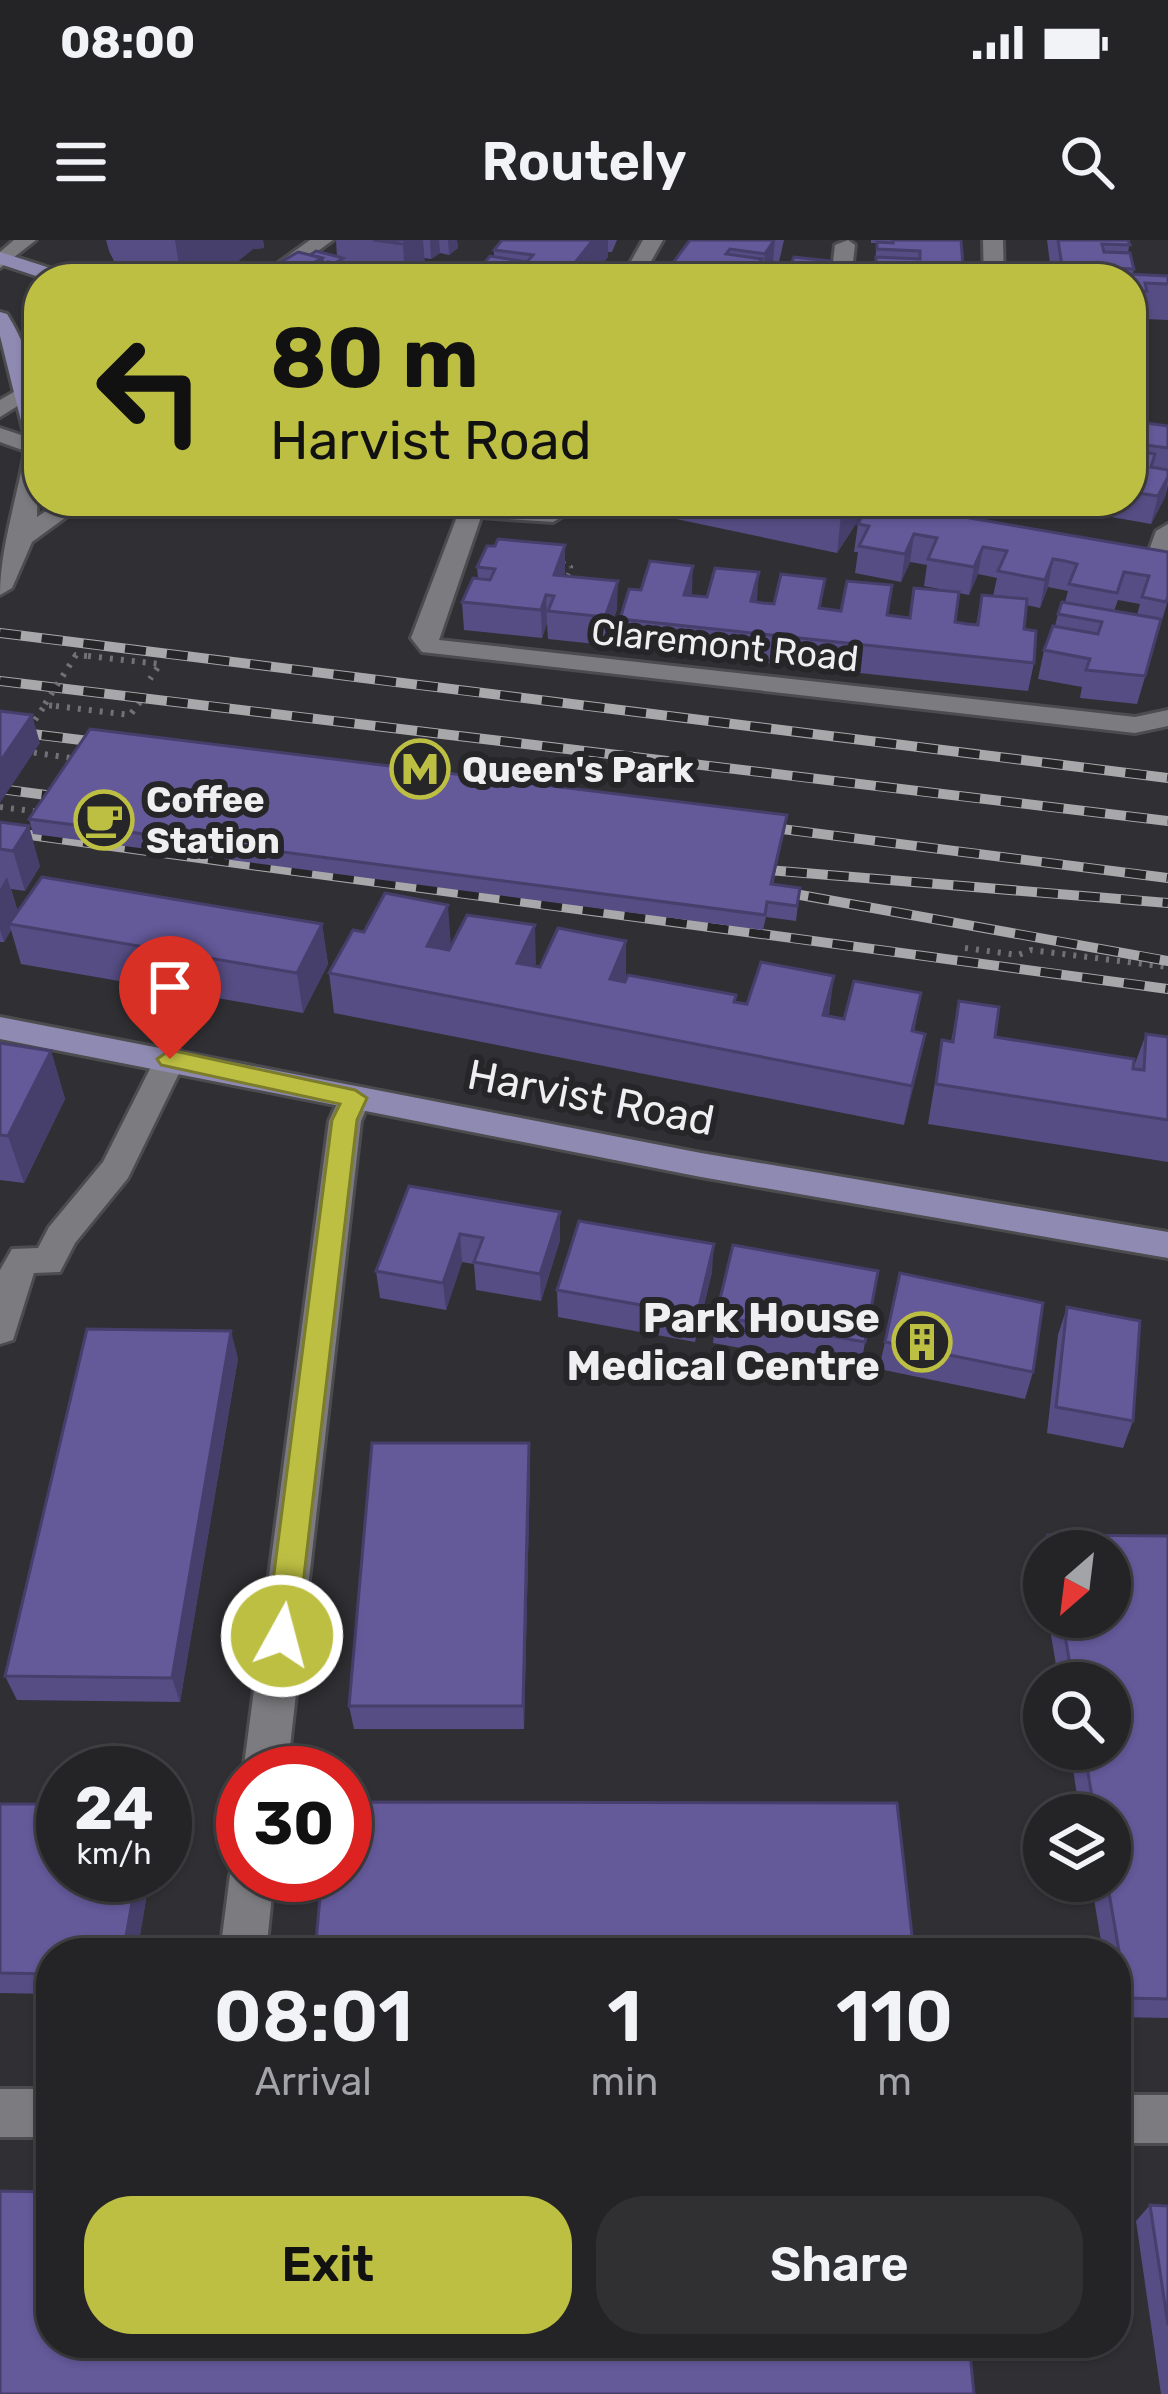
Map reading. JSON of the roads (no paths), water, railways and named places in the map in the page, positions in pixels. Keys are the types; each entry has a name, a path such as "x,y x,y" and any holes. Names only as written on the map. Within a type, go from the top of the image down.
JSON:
{"main road":[{"path":"0,318 19,333 24,392"},
{"path":"968,516 987,521"},
{"name":"Harvist Road","path":"0,1028 724,1169 1168,1245"}],"street":[{"path":"1,259 26,240"},
{"path":"288,264 323,240"},
{"path":"843,264 845,245"},
{"path":"0,410 24,392"},
{"path":"0,588 22,538 26,516"},
{"path":"22,538 54,516"},
{"name":"Claremont Road","path":"470,516 424,638 431,647 594,656 1136,725 1168,718"},
{"path":"0,1330 11,1283 24,1258 48,1263 61,1237 116,1168 170,1059"},
{"path":"268,1746 345,1120 355,1098"},
{"path":"245,1938 249,1902"},
{"path":"0,2113 36,2113"},
{"path":"1131,2119 1168,2119"}],"railway":[{"path":"0,633 1168,778"},
{"path":"0,681 1168,821"},
{"path":"0,730 113,744"},
{"path":"0,789 77,799"},
{"path":"750,825 1168,878"},
{"path":"0,831 1168,989"},
{"path":"744,868 1168,903"},
{"path":"767,889 1168,961"}],"place":[{"name":"Queen's Park","path":"420,769"},
{"name":"Coffee Station","path":"104,820"},
{"name":"Park House Medical Centre","path":"922,1342"}]}
